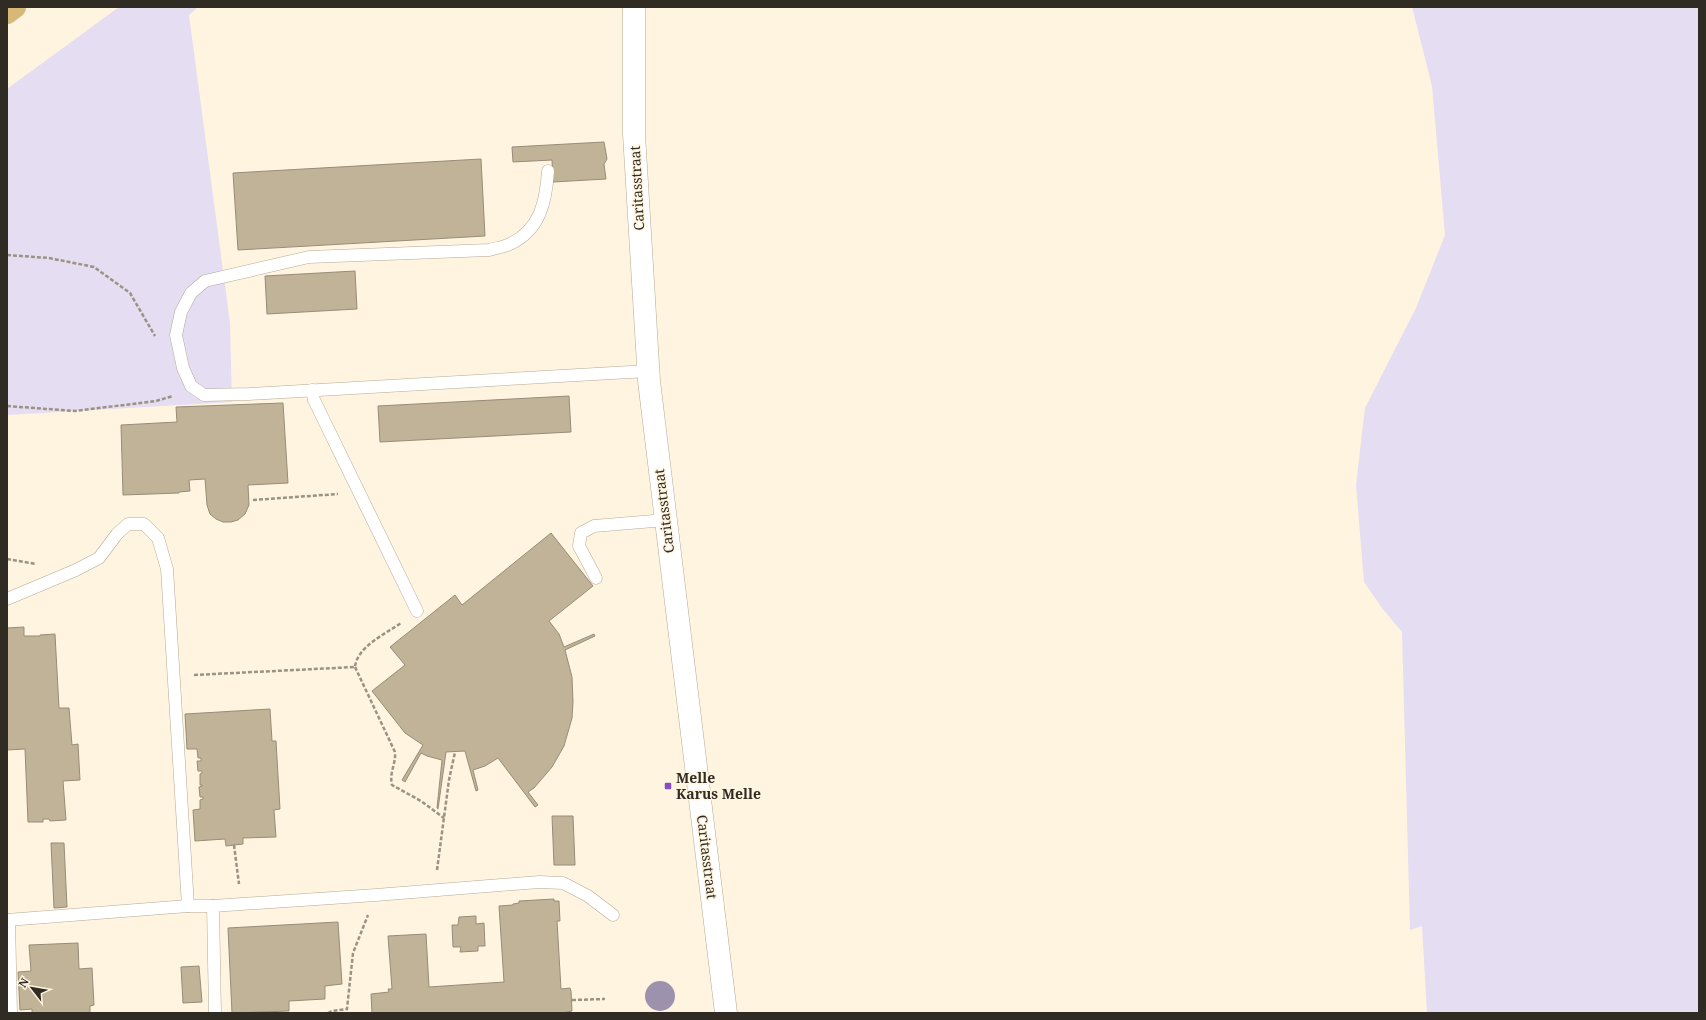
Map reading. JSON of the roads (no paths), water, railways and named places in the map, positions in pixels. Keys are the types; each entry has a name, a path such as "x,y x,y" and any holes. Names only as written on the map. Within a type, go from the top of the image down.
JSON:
{"highway":[{"path":"7,13 15,7"}],"street":[{"name":"Caritasstraat","path":"634,7 634,134 648,371 726,1013"}],"lane":[{"path":"548,171 546,196 537,220 526,234 509,245 489,250 309,257 205,281 191,293 181,312 176,335 183,368 189,383 204,395 648,371"},
{"path":"312,390 314,400 417,610"},
{"path":"596,578 579,546 581,533 594,526 666,520"},
{"path":"7,600 76,570 99,558 117,534 128,524 144,524 158,538 167,569 188,906"},
{"path":"11,1013 8,920 188,906 213,906 376,895 539,882 563,883 588,896 613,915"},
{"path":"213,906 215,1013"}],"place":[{"name":"Melle Karus Melle","path":"668,786"}]}
